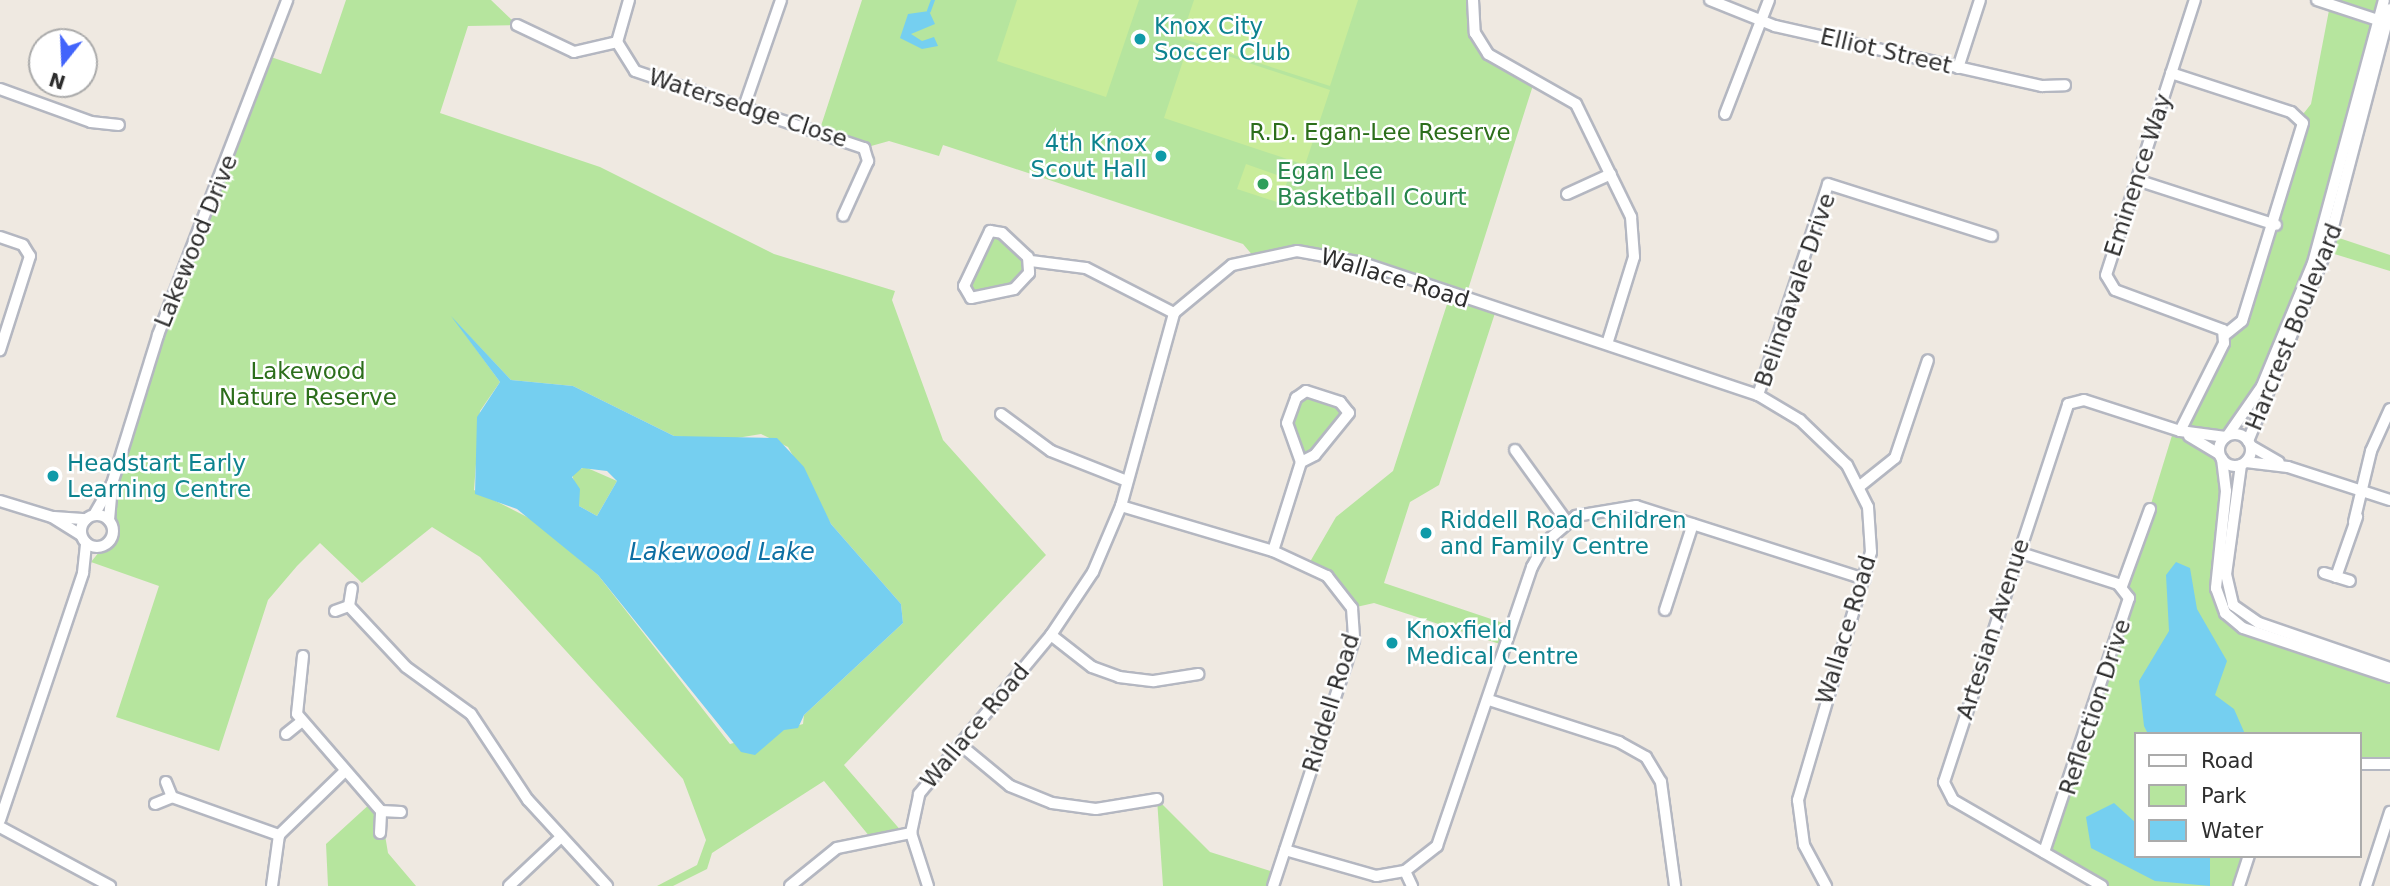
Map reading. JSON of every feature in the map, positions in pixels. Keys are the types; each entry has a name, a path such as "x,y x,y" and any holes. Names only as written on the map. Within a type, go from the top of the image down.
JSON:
{"street":[{"name":"Lakewood Drive","path":"100,547 112,536 109,520 112,484 158,335 287,0"},
{"path":"517,25 576,52 617,42 629,0"},
{"path":"744,107 781,0"},
{"path":"1473,0 1482,47 1507,69 1569,97 1631,217 1635,247 1608,341"},
{"name":"Elliot Street","path":"1710,0 1762,22 1958,68 2065,85"},
{"path":"1725,114 1769,0"},
{"path":"1958,68 1980,0"},
{"name":"Eminence Way","path":"2195,0 2107,282 2223,331"},
{"path":"2317,0 2380,21"},
{"name":"Harcrest Boulevard","path":"2243,463 2334,226 2384,0"},
{"name":"Harcrest Boulevard","path":"2221,457 2227,436 2262,386 2313,263 2380,21 2390,9"},
{"name":"Watersedge Close","path":"617,42 635,71 864,148 868,161 843,216"},
{"path":"2171,73 2300,118 2302,135 2276,225 2244,311 2223,331 2180,431"},
{"path":"0,89 91,122 119,125"},
{"path":"1567,194 1611,174"},
{"path":"2137,180 2276,225"},
{"name":"Belindavale Drive","path":"1758,396 1828,184 1992,236"},
{"path":"1031,261 1019,286 979,299 965,293 990,231 1002,233 1031,261 1056,260 1094,271 1174,313"},
{"path":"0,237 23,245 30,256 0,350"},
{"name":"Wallace Road","path":"911,833 923,786 945,757 963,747 973,726 1051,635 1093,572 1121,506 1174,313 1232,265 1302,251 1363,263 1578,338 1608,341 1758,396 1808,427 1860,486 1871,528 1865,579 1798,791 1804,845 1826,886"},
{"path":"1860,486 1895,458 1928,360"},
{"path":"1273,551 1301,462 1346,423 1345,405 1312,392 1299,394 1287,424 1301,462"},
{"name":"Artesian Avenue","path":"2102,886 1953,800 1943,787 2018,552 2068,404 2084,400 2180,431 2227,436 2249,443"},
{"path":"2336,577 2354,523 2359,490 2371,451 2390,409"},
{"path":"1000,414 1058,454 1127,481"},
{"name":"Artesian Avenue","path":"2180,431 2221,457 2243,463"},
{"path":"2249,443 2288,467"},
{"path":"1515,450 1567,522"},
{"path":"2221,457 2226,491 2216,589 2225,613 2243,628 2390,677"},
{"path":"2390,500 2288,467 2243,463 2226,574 2233,605 2254,621 2390,668"},
{"name":"Lakewood Drive","path":"83,539 90,517 112,484"},
{"path":"0,500 52,517 83,539 100,547 83,573 0,820"},
{"path":"1285,850 1367,875 1405,871 1441,838 1532,566 1567,522 1623,505 1693,524 1865,579"},
{"name":"Riddell Road","path":"1121,506 1273,551 1334,581 1355,622 1273,886"},
{"path":"2122,586 2150,509"},
{"path":"52,517 109,520"},
{"path":"1665,610 1693,524"},
{"path":"83,539 83,573"},
{"name":"Reflection Drive","path":"2018,552 2122,586 2127,609 2044,852"},
{"path":"2324,573 2350,582"},
{"path":"349,606 352,588"},
{"path":"335,611 349,606"},
{"path":"349,606 406,667 471,714 522,792 607,886"},
{"path":"1051,635 1092,667 1119,677 1154,681 1198,674"},
{"path":"303,656 295,699 301,722 381,811 401,812"},
{"path":"1489,700 1619,741 1646,758 1661,782 1675,886"},
{"path":"286,734 301,722"},
{"path":"963,747 1010,786 1052,803 1096,809 1157,799"},
{"path":"2362,764 2390,764"},
{"path":"272,886 279,835 344,772"},
{"path":"166,782 172,797"},
{"path":"155,804 172,797 279,835"},
{"path":"380,833 381,811"},
{"path":"2366,886 2385,844 2390,812"},
{"path":"0,827 110,886"},
{"path":"789,886 836,848 911,833 928,886"},
{"path":"509,886 561,837"},
{"path":"2239,886 2248,858"},
{"path":"1405,871 1412,886"}],"green space":[{"name":"Lakewood Nature Reserve","path":"346,0 491,0 517,25 468,26 440,113 600,167 774,254 895,291 892,300 943,440 1046,555 844,765 903,833 870,837 824,781 712,853 707,869 673,886 657,886 697,865 706,840 683,779 480,557 432,527 362,583 320,543 297,566 268,600 219,751 116,717 159,586 91,562 112,536 112,484 145,377 268,56 321,74","holes":["457,323 511,380 573,386 674,436 719,441 761,434 788,447 831,524 901,604 903,623 804,715 803,724 730,744 598,575 533,520 474,490 480,411 500,382"]},
{"name":"R.D. Egan-Lee Reserve","path":"862,0 1473,0 1482,47 1535,79 1465,299 1496,310 1439,485 1410,502 1384,583 1512,626 1506,646 1374,603 1352,608 1307,567 1336,517 1393,471 1450,295 1321,255 1254,257 1243,244 943,145 939,156 889,141 864,148 819,132"},
{"path":"1017,0 1139,0 1106,97 997,61"},
{"path":"1194,0 1358,0 1330,86 1181,38"},
{"path":"2317,0 2384,0 2324,233 2390,255 2390,271 2318,249 2274,359 2228,435 2201,436 2219,454 2226,478 2216,579 2230,619 2390,677 2390,764 2362,764 2362,732 2134,732 2134,858 2248,858 2239,886 2102,886 2044,852 2174,429 2180,431 2236,327 2300,118 2311,104 2330,5"},
{"path":"1189,43 1330,90 1305,165 1164,118"},
{"name":"Egan Lee Basketball Court","path":"1246,164 1288,179 1280,203 1237,189"},
{"path":"990,231 1028,257 1027,278 979,299 964,286"},
{"path":"1299,394 1348,409 1306,461 1288,417"},
{"path":"585,467 617,481 597,516 579,506 572,473"},
{"path":"1157,799 1210,852 1277,873 1273,886 1163,886"},
{"path":"372,802 381,811 388,853 416,886 328,886 326,844"}],"water":[{"path":"929,11 935,24 911,34 922,41 934,37 938,46 922,49 900,38 908,14"},
{"name":"Lakewood Lake","path":"451,316 511,380 573,386 674,436 777,438 804,467 831,524 901,604 903,623 804,715 798,728 784,730 755,755 741,752 598,575 517,509 475,494 477,417 500,382","holes":["582,468 607,471 617,481 597,516 579,506 580,489 572,477"]},
{"path":"2176,562 2190,568 2197,609 2227,661 2215,695 2234,709 2244,732 2147,732 2144,726 2139,681 2169,631 2166,575"},
{"path":"2114,803 2134,821 2134,858 2210,858 2210,886 2155,881 2091,848 2086,817"}],"waterway":[{"path":"929,11 933,0"}],"place":[{"name":"Knox City Soccer Club","path":"1140,39"},
{"name":"4th Knox Scout Hall","path":"1161,156"},
{"name":"Egan Lee Basketball Court","path":"1263,184"},
{"name":"Headstart Early Learning Centre","path":"53,476"},
{"name":"Riddell Road Children and Family Centre","path":"1426,533"},
{"name":"Knoxfield Medical Centre","path":"1392,643"}]}
